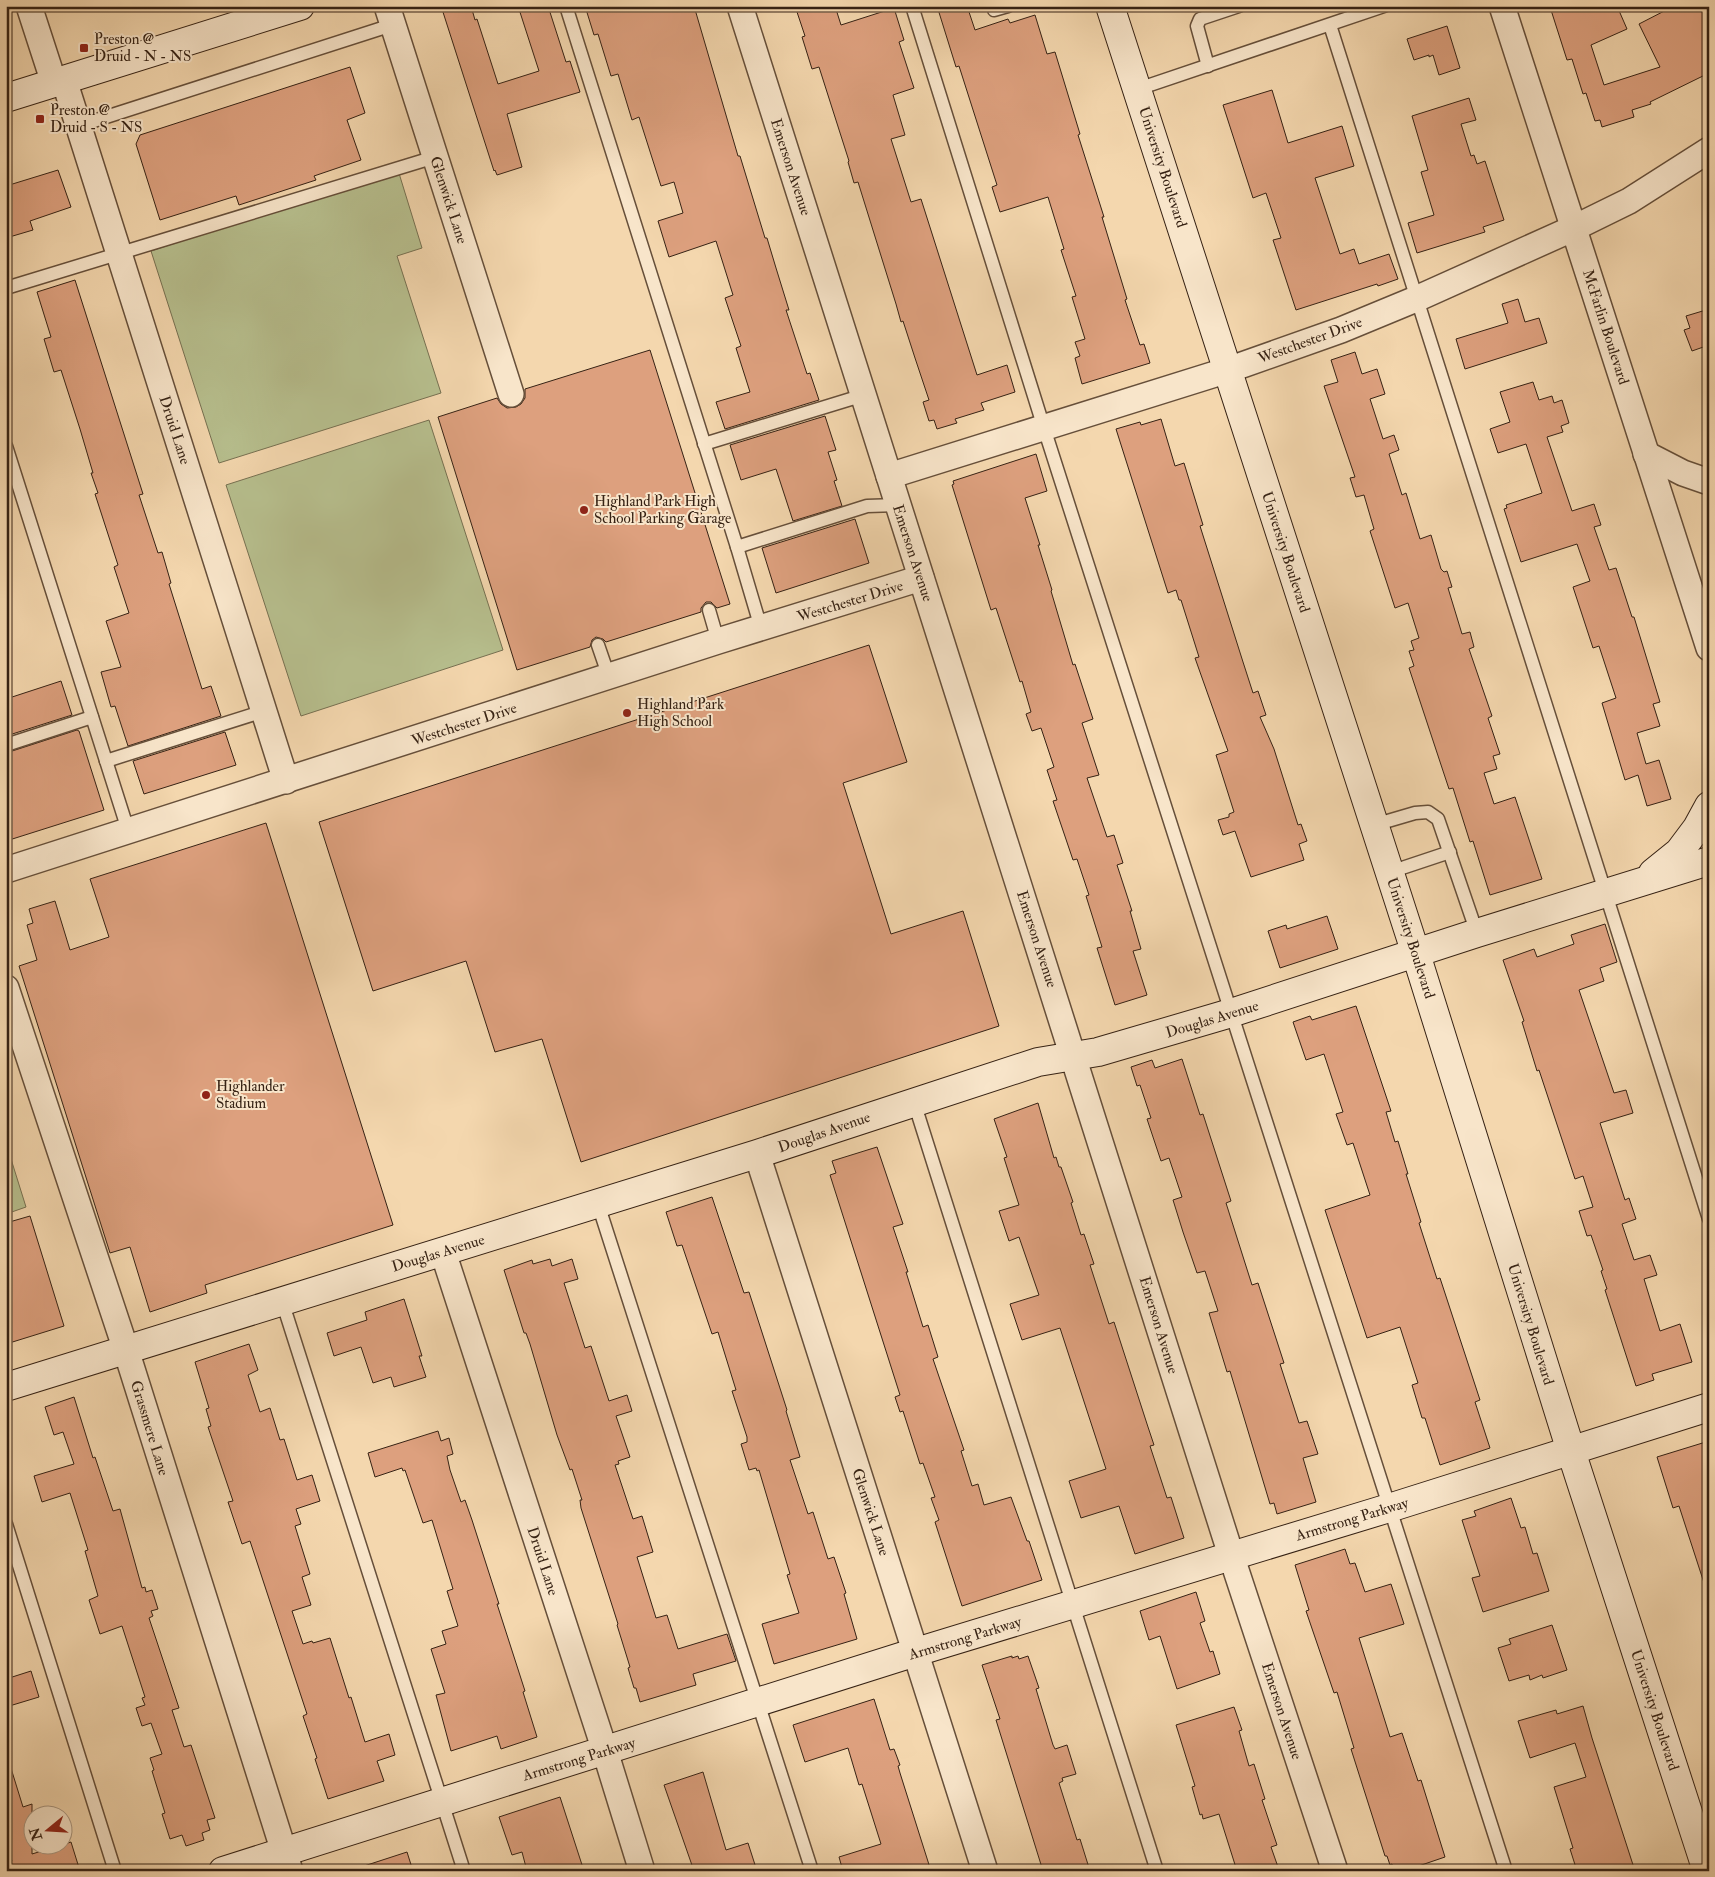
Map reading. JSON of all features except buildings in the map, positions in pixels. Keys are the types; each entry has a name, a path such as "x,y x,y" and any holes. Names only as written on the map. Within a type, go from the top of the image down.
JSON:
{"street":[{"name":"Druid Lane","path":"29,6 78,126 286,781"},
{"name":"Emerson Avenue","path":"740,6 1231,1555 1335,1871"},
{"name":"University Boulevard","path":"1110,6 1390,872 1571,1451 1707,1871"},
{"name":"McFarlin Boulevard","path":"1502,6 1709,648"},
{"path":"6,98 292,7"},
{"name":"Glenwick Lane","path":"389,15 511,394"},
{"name":"Westchester Drive","path":"889,476 1228,370 1341,330 1416,299 1574,228 1629,200 1709,150"},
{"path":"1646,454 1684,473 1709,482"},
{"name":"Westchester Drive","path":"6,870 718,641 922,578"},
{"name":"Douglas Avenue","path":"1642,881 1679,852 1697,828 1709,806"},
{"name":"Douglas Avenue","path":"6,1387 757,1154 1038,1062 1098,1052 1231,1013 1477,933 1709,861"},
{"name":"Grassmere Lane","path":"6,988 126,1350 287,1861"},
{"name":"Glenwick Lane","path":"757,1154 985,1871"},
{"name":"Druid Lane","path":"443,1252 605,1751 642,1871"},
{"name":"Armstrong Parkway","path":"222,1871 287,1861 442,1802 916,1652 1389,1508 1709,1407"}],"lane":[{"path":"566,6 761,628"},
{"path":"912,6 1044,428 1506,1871"},
{"path":"993,6 994,10 1008,6"},
{"path":"1208,66 1197,26 1200,19 1240,6"},
{"path":"1138,90 1384,6"},
{"path":"78,126 389,15"},
{"path":"1330,25 1709,1219"},
{"path":"6,288 435,157"},
{"path":"704,444 864,395"},
{"path":"6,446 128,830"},
{"path":"737,547 867,506 898,505"},
{"path":"709,610 718,641"},
{"path":"598,645 609,677"},
{"path":"106,761 264,711"},
{"path":"6,745 92,717"},
{"path":"1374,825 1415,813 1428,812 1438,819 1477,933"},
{"path":"1390,872 1450,852"},
{"path":"914,1102 1157,1871"},
{"path":"598,1204 812,1871"},
{"path":"282,1301 464,1871"},
{"path":"6,1524 115,1871"}],"green space":[{"path":"398,170 422,248 397,256 441,393 219,463 151,251"},
{"path":"429,420 503,650 301,716 226,485"},
{"path":"6,1143 26,1207 6,1214"}],"place":[{"name":"Preston @ Druid - N - NS","path":"84,48"},
{"name":"Preston @ Druid - S - NS","path":"40,119"},
{"name":"Highland Park High School Parking Garage","path":"584,510"},
{"name":"Highland Park High School","path":"627,713"},
{"name":"Highlander Stadium","path":"206,1095"}]}
